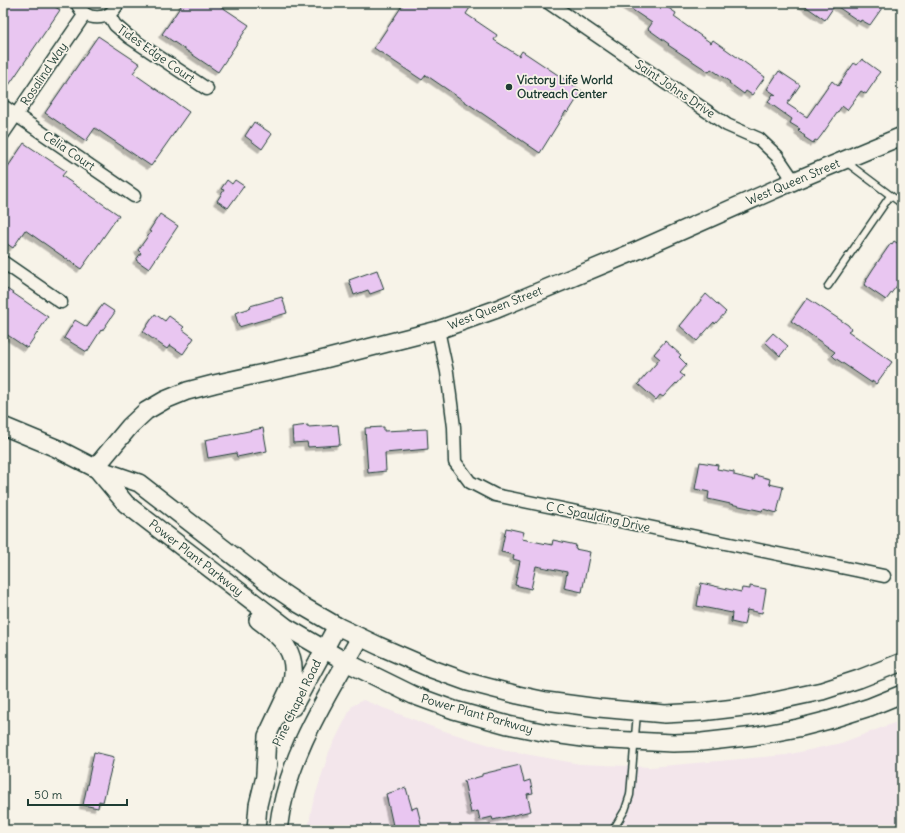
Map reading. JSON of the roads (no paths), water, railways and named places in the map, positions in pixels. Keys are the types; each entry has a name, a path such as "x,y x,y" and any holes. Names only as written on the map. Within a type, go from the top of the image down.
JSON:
{"main road":[{"name":"West Queen Street","path":"96,468 130,426 146,411 164,400 187,391 214,384 310,363 438,330 497,308 629,254 794,181 902,136"},
{"name":"Power Plant Parkway","path":"3,426 56,448 96,468 140,483 271,586 299,604 360,638 432,669 468,682 546,701 599,708 665,714 701,712 752,706 822,691 859,679 902,662"},
{"name":"Power Plant Parkway","path":"96,468 126,504 286,627 323,650 413,695 454,710 508,726 547,734 590,739 680,743 754,736 830,720 870,707 902,694"},
{"path":"196,558 213,584 274,632 284,642 290,653 293,677 291,685 267,736 265,774"},
{"name":"Pine Chapel Road","path":"256,830 258,805 265,774 277,739 298,695 337,626"},
{"name":"Pine Chapel Road","path":"278,830 282,802 299,751 314,720 360,638"}],"street":[{"path":"77,3 85,14 97,18 109,15 118,3"},
{"name":"Saint Johns Drive","path":"549,3 727,125 758,139 777,156 794,181"},
{"name":"Rosalind Way","path":"3,134 85,14"},
{"name":"Tides Edge Court","path":"109,15 115,25 129,37 207,89"},
{"name":"Celia Court","path":"3,106 134,196"},
{"path":"3,262 61,302"},
{"name":"C C Spaulding Drive","path":"438,330 447,372 454,427 455,462 470,482 495,495 884,576"}],"lane":[{"path":"843,160 902,204"},
{"path":"828,286 890,196"},
{"path":"613,830 625,810 630,795 637,712"}],"place":[{"name":"Victory Life World Outreach Center","path":"509,87"}]}
